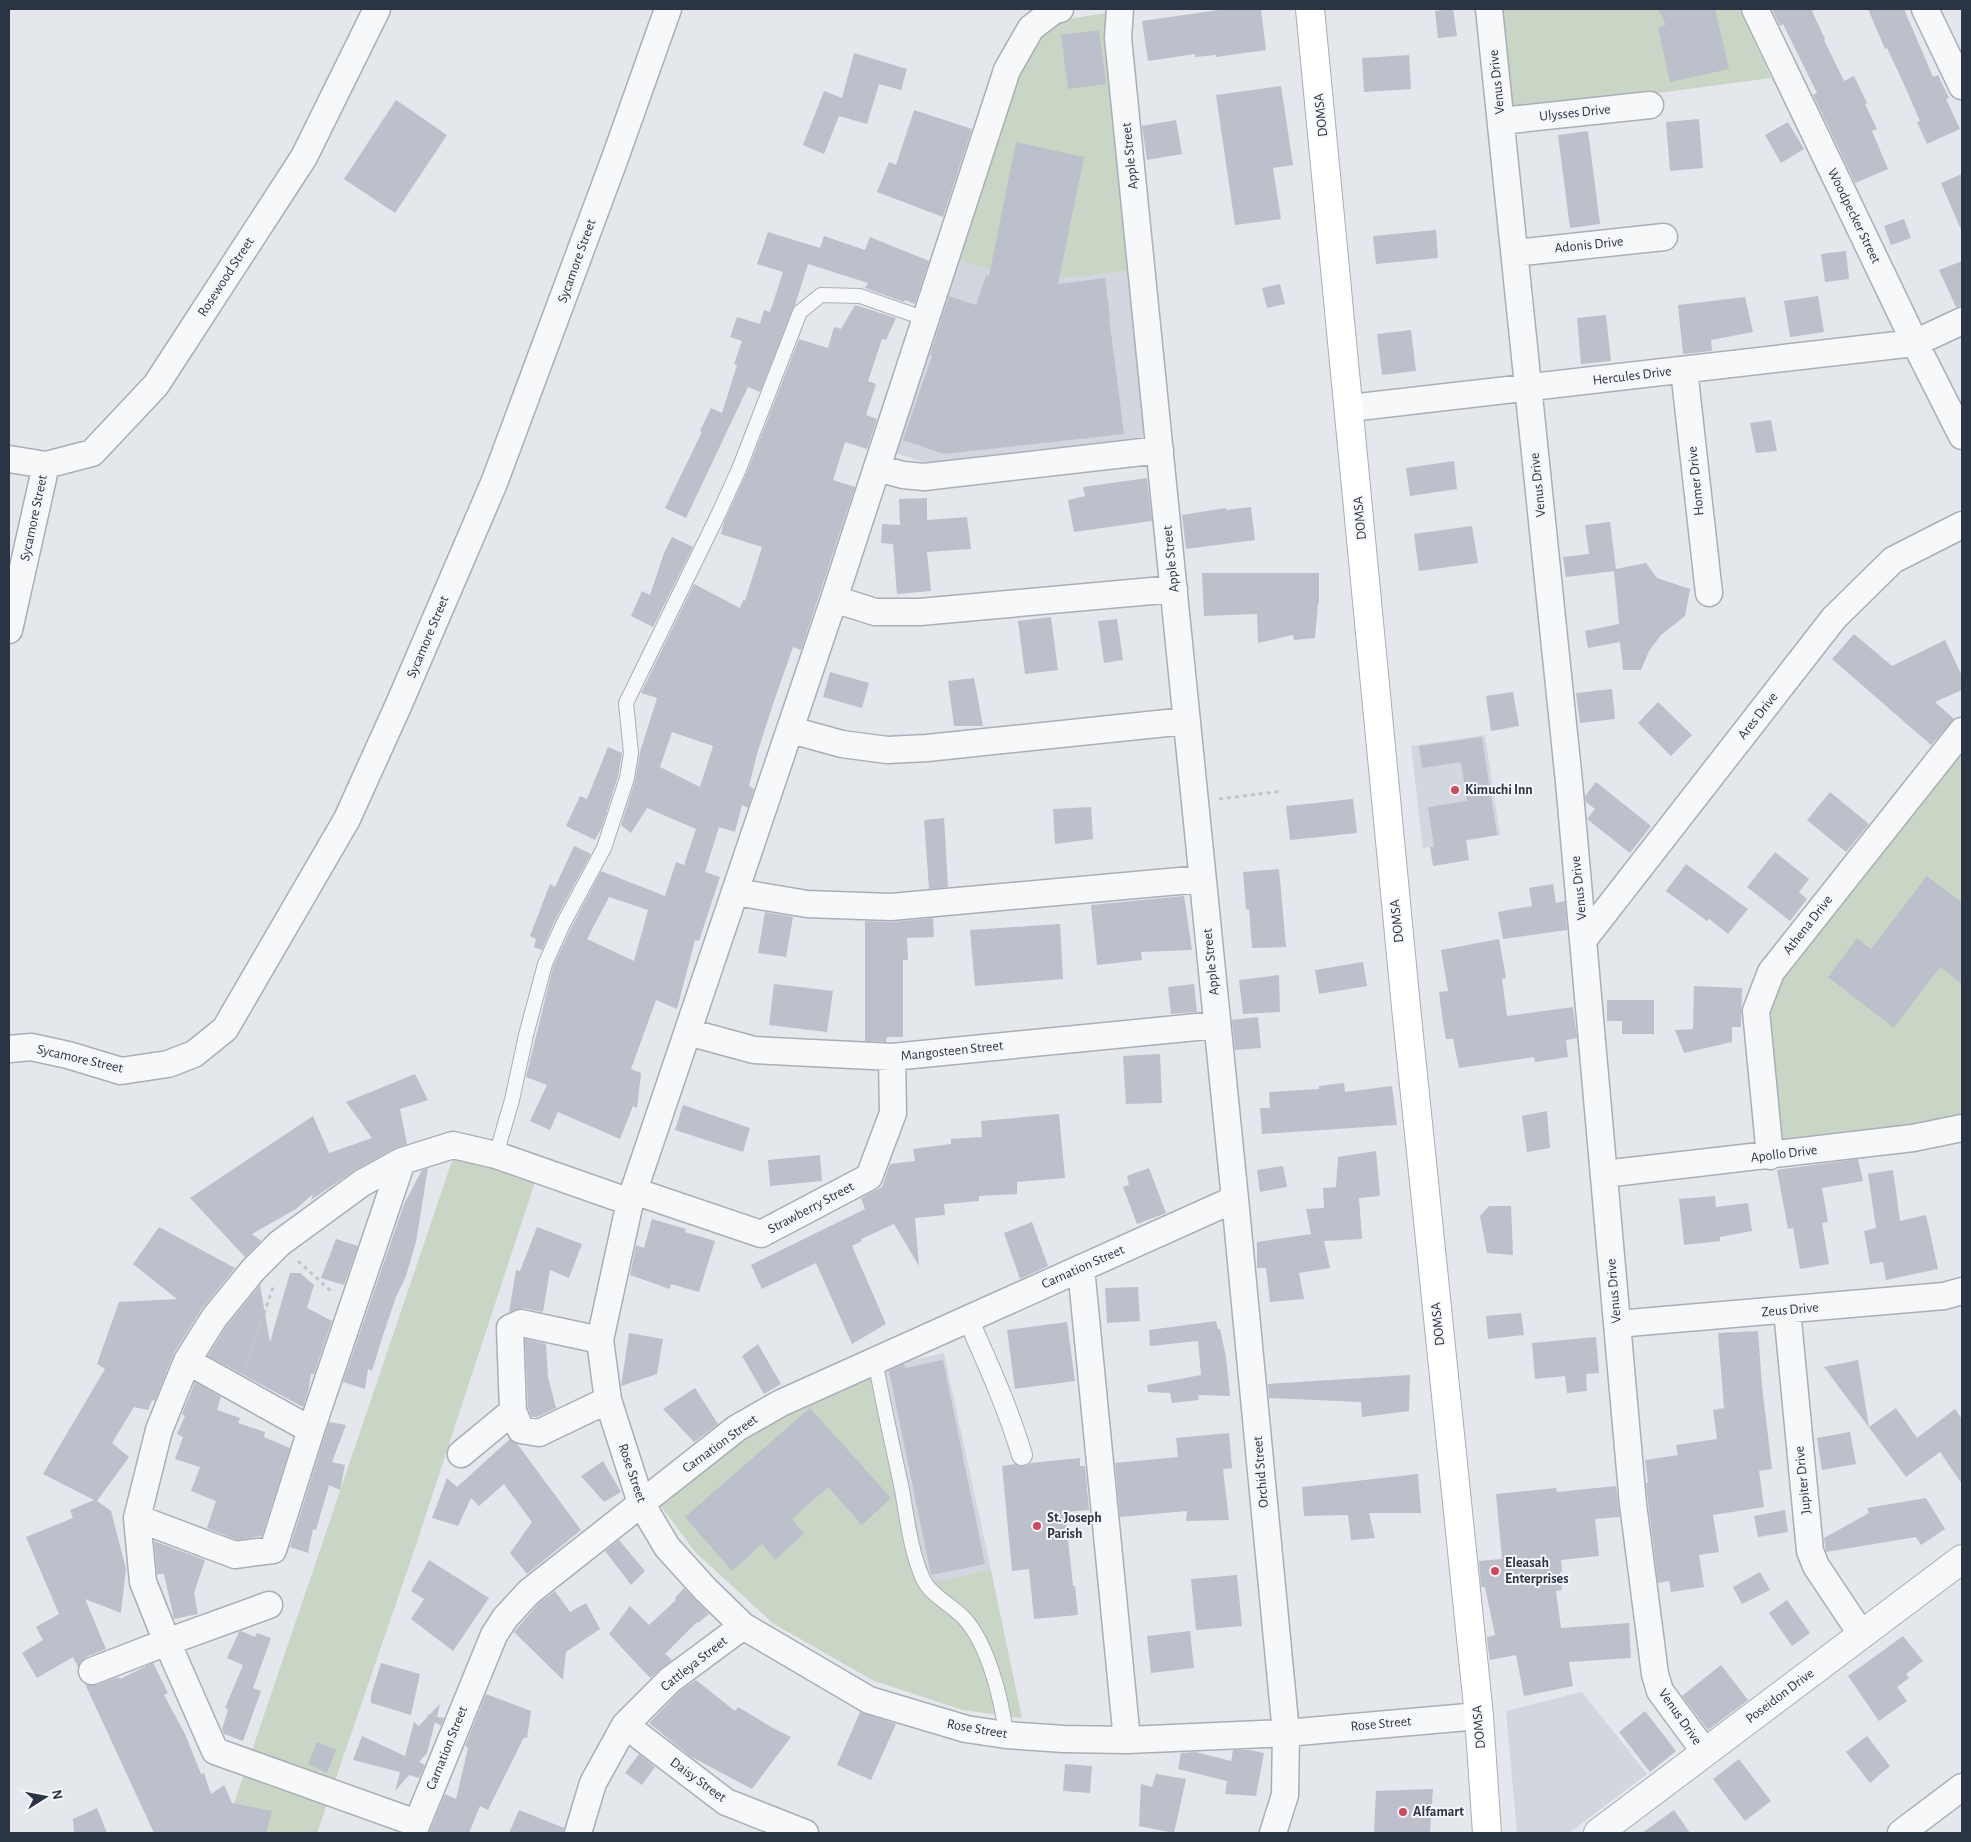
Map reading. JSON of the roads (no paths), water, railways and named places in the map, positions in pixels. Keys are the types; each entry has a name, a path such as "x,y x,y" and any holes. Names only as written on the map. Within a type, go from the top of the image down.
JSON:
{"main road":[{"name":"DOMSA","path":"1310,9 1350,408 1406,1007 1479,1716 1488,1833"}],"street":[{"name":"Rosewood Street","path":"9,459 46,465 92,454 156,385 304,157 377,9"},
{"name":"Sycamore Street","path":"9,1049 31,1047 68,1055 121,1071 168,1064 194,1054 225,1029 347,819 399,704 494,484 616,158 668,9"},
{"name":"Rose Street","path":"1060,9 1056,9 1031,28 1007,70 834,599 632,1197 600,1340 611,1411 641,1503 667,1546 706,1590 743,1626 869,1700 966,1730 1064,1739 1127,1740 1286,1733 1479,1716"},
{"name":"Apple Street","path":"1120,9 1118,38 1226,1110"},
{"name":"Venus Drive","path":"1489,9 1584,939 1633,1504 1655,1674 1660,1691 1705,1752"},
{"name":"Woodpecker Street","path":"1755,9 1914,342 1959,429"},
{"path":"1925,9 1962,86"},
{"name":"Ulysses Drive","path":"1501,121 1650,106"},
{"name":"Adonis Drive","path":"1515,253 1664,238"},
{"name":"Hercules Drive","path":"1350,408 1914,342 1962,321"},
{"name":"Homer Drive","path":"1684,370 1709,593"},
{"path":"877,468 903,475 924,477 1160,450"},
{"name":"Sycamore Street","path":"9,630 46,465"},
{"name":"Ares Drive","path":"1584,939 1834,618 1893,560 1962,526"},
{"path":"834,599 876,612 920,612 1174,589"},
{"path":"790,730 842,744 887,750 927,748 1186,721"},
{"name":"Athena Drive","path":"1770,1156 1756,1011 1771,972 1962,731"},
{"path":"736,892 807,904 891,907 1202,879"},
{"name":"Mangosteen Street","path":"688,1032 754,1050 892,1057 1217,1024"},
{"name":"Strawberry Street","path":"136,1518 159,1430 187,1361 214,1318 253,1270 280,1243 362,1183 402,1160 453,1145 496,1155 761,1234 869,1177 894,1113 892,1057"},
{"name":"Orchid Street","path":"1226,1110 1286,1733 1285,1795 1274,1833"},
{"name":"Apollo Drive","path":"1604,1174 1913,1138 1962,1128"},
{"path":"402,1160 311,1430 273,1550 235,1555 136,1518 143,1582 215,1751 415,1828"},
{"name":"Carnation Street","path":"415,1828 494,1635 505,1618 529,1592 737,1428 781,1403 1235,1200"},
{"path":"1081,1268 1127,1740"},
{"name":"Zeus Drive","path":"1617,1324 1944,1296 1962,1291"},
{"name":"Jupiter Drive","path":"1787,1310 1810,1551 1816,1566 1862,1635"},
{"path":"968,1319 1010,1416 1022,1454"},
{"path":"600,1340 521,1323 510,1328 513,1411 521,1430 539,1433 611,1411"},
{"path":"187,1361 311,1430"},
{"path":"460,1454 513,1411"},
{"name":"Poseidon Drive","path":"1598,1833 1962,1559"},
{"path":"92,1672 167,1642 269,1606"},
{"name":"Cattleya Street","path":"578,1833 593,1783 625,1726 670,1680 743,1626"},
{"name":"Daisy Street","path":"625,1726 726,1802 805,1833"},
{"path":"1901,1833 1962,1787"}],"lane":[{"path":"496,1155 512,1100 526,1035 545,964 563,924 604,848 627,778 631,753 626,703 735,478 800,312 821,295 860,296 926,319"},
{"path":"875,1360 912,1543 923,1580 933,1593 965,1620 978,1638 993,1675 1004,1711 1006,1735"}],"place":[{"name":"Kimuchi Inn","path":"1455,790"},
{"name":"St. Joseph Parish","path":"1037,1526"},
{"name":"Eleasah Enterprises","path":"1495,1571"},
{"name":"Alfamart","path":"1403,1812"}]}
